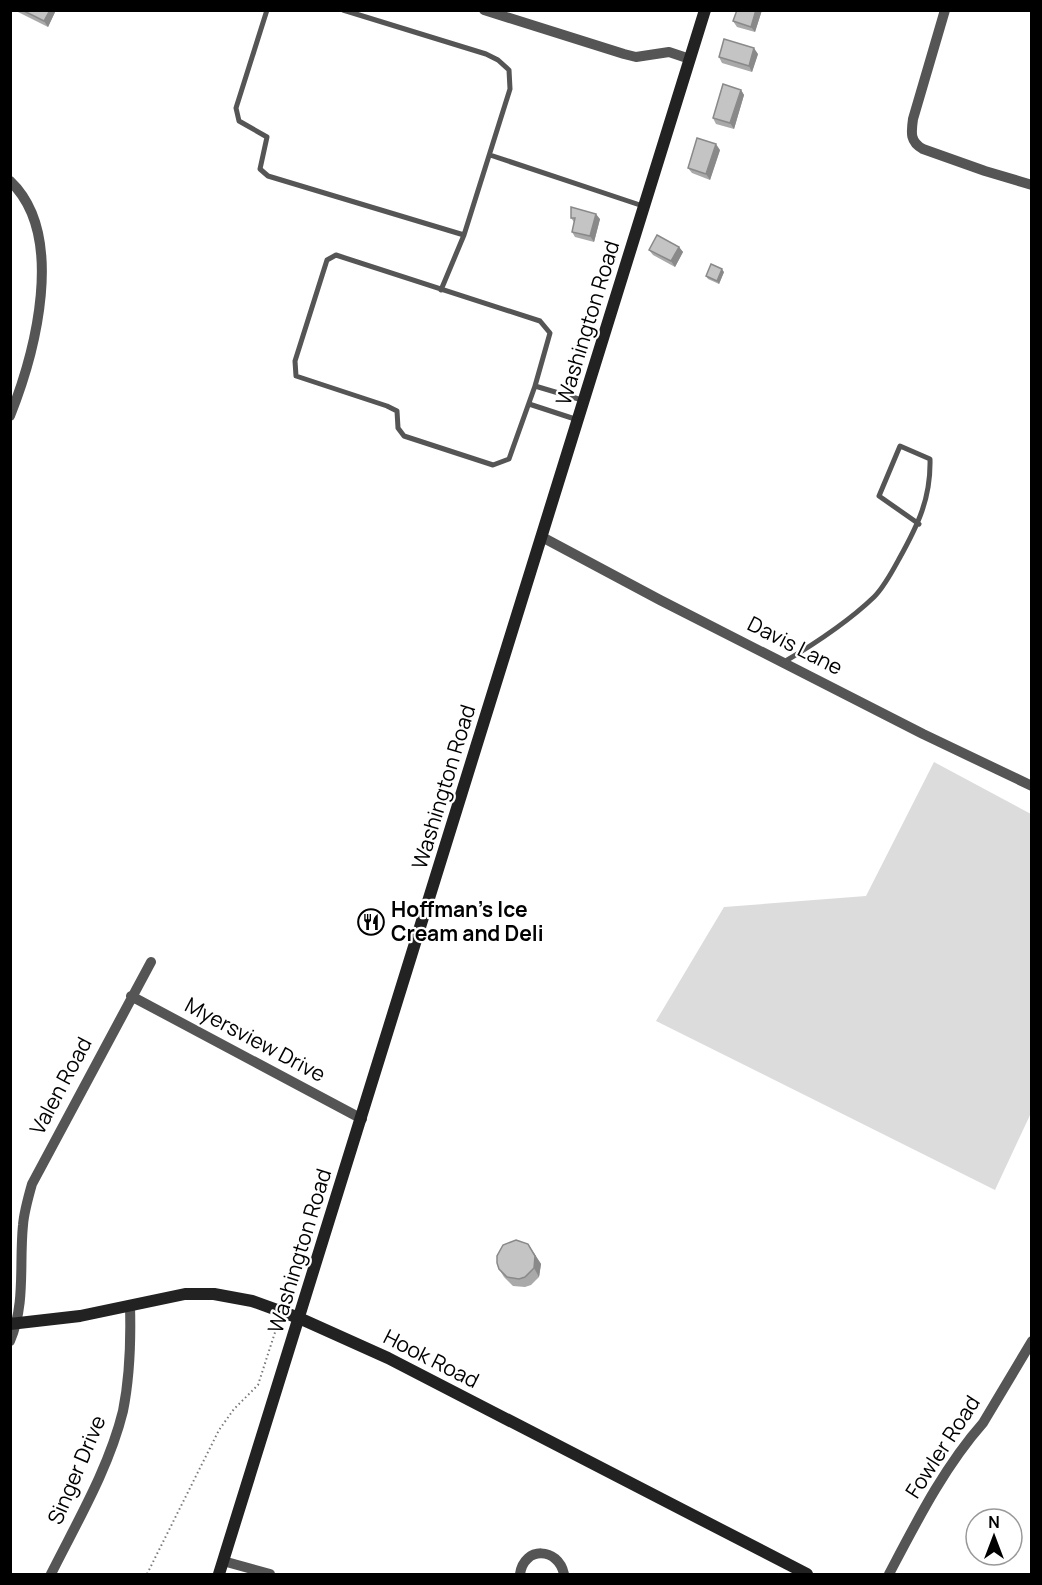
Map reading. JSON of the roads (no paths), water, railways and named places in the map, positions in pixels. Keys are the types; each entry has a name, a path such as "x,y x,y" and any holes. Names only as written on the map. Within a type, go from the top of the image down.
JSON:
{"main road":[{"name":"Washington Road","path":"219,1575 705,10"},
{"name":"Hook Road","path":"14,1324 80,1316 185,1294 214,1294 252,1301 299,1318 388,1358 801,1573"}],"street":[{"path":"484,10 636,57 669,52 690,59"},
{"path":"945,10 911,132 916,145 985,171 1032,185"},
{"path":"10,181 23,196 33,219 42,262 34,337 26,370 10,416"},
{"name":"Davis Lane","path":"542,537 923,734 1032,786"},
{"name":"Valen Road","path":"10,1341 21,1300 23,1224 32,1184 151,962"},
{"name":"Myersview Drive","path":"131,996 362,1119"},
{"name":"Singer Drive","path":"51,1575 103,1469 123,1410 131,1342 130,1306"},
{"name":"Fowler Road","path":"889,1575 908,1537 938,1488 983,1423 1032,1341"},
{"path":"520,1575 522,1565 527,1559 546,1554 558,1561 564,1575"},
{"path":"223,1561 270,1575"}],"lane":[{"path":"267,10 236,108 239,122 267,137 261,169 268,176 464,235"},
{"path":"343,10 486,54 498,60 509,70 510,89 490,155 464,235 441,290"},
{"path":"490,155 644,206"},
{"path":"336,255 540,321 550,333 535,386 509,459 493,465 404,436 398,428 397,411 296,376 295,361 327,260 336,255"},
{"path":"535,386 584,401"},
{"path":"529,404 578,420"},
{"path":"784,662 823,639 875,596 919,524 931,478 930,459 900,446 879,496 919,524"}],"place":[{"name":"Hoffman's Ice Cream and Deli","path":"371,922"}]}
